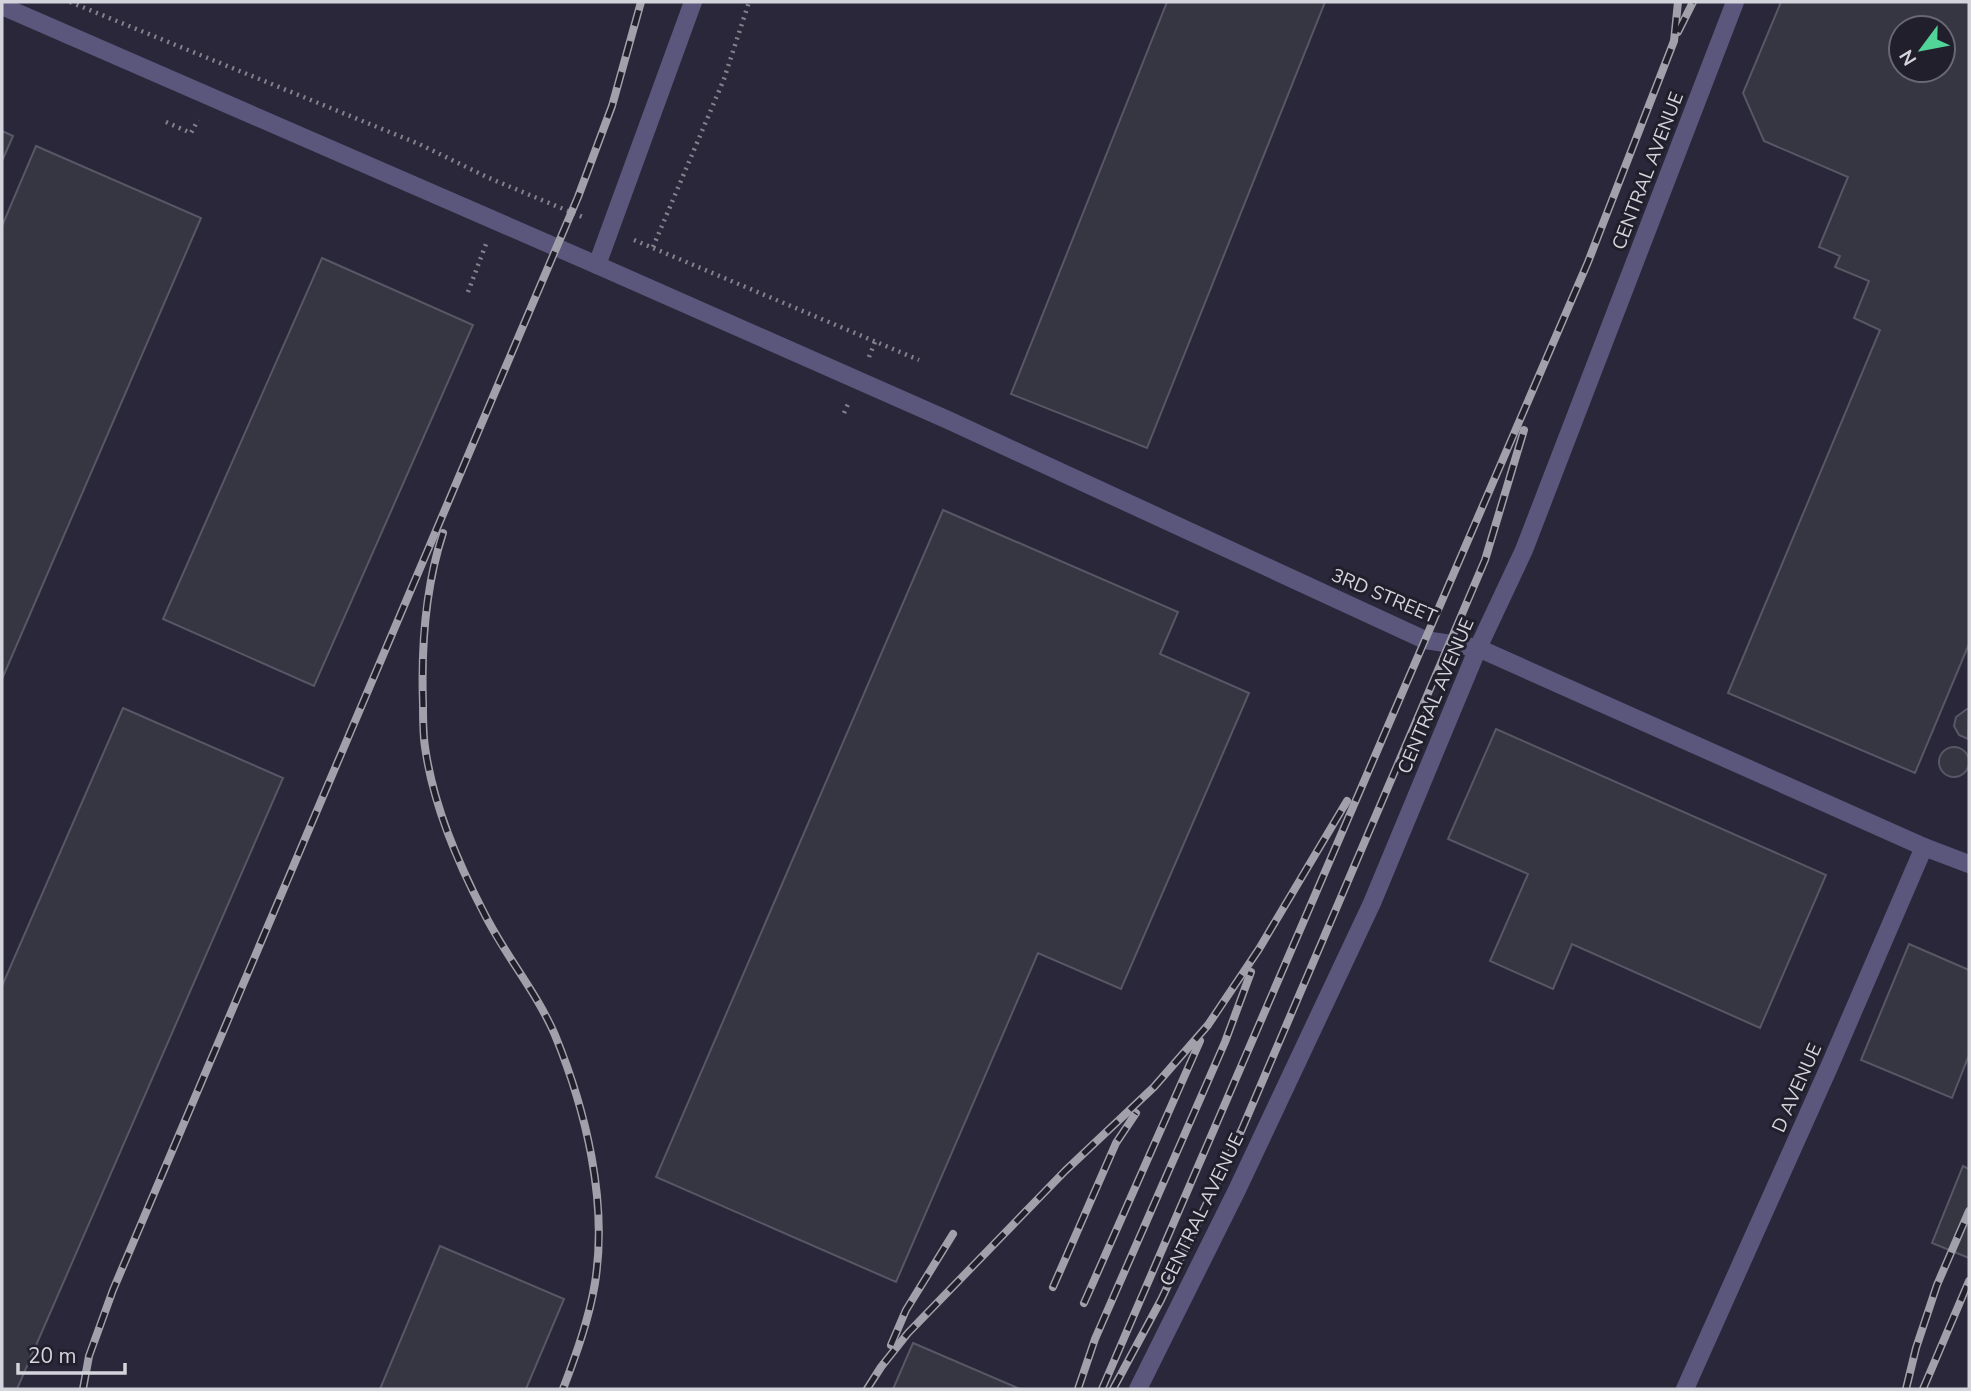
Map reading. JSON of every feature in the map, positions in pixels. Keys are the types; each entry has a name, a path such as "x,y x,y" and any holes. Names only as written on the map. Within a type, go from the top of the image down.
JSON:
{"street":[{"path":"597,265 693,2"},
{"name":"CENTRAL AVENUE","path":"1138,1389 1237,1190 1372,903 1478,648 1524,550 1735,2"},
{"name":"3RD STREET","path":"2,6 948,420 1425,640 1478,648 1924,848"},
{"path":"1924,848 1969,864"},
{"name":"D AVENUE","path":"1685,1389 1924,848"}],"path":[{"path":"70,2 419,144 489,178 572,210 611,232 653,247 919,360"},
{"path":"653,247 724,79 749,2"}],"shaded area":[{"path":"2,2 1969,2 1969,1389 2,1389"}],"building":[{"path":"1167,2 1325,2 1147,448 1011,394"},
{"path":"1781,2 1969,2 1969,644 1915,773 1728,693 1880,330 1854,318 1869,281 1835,267 1840,256 1819,247 1848,177 1764,141 1743,93"},
{"path":"2,131 13,136 2,161"},
{"path":"36,146 201,218 2,679 2,226"},
{"path":"322,258 473,325 314,686 163,619"},
{"path":"943,510 1178,612 1160,654 1249,693 1121,989 1038,953 896,1282 656,1177"},
{"path":"123,708 283,778 17,1389 2,1389 2,986"},
{"path":"1967,709 1968,739 1959,735 1954,726 1956,717"},
{"path":"1496,729 1826,875 1760,1028 1572,944 1553,989 1490,961 1528,874 1448,839"},
{"path":"1954,747 1965,751 1969,762 1965,773 1954,777 1943,773 1939,762 1943,751"},
{"path":"1909,944 1969,970 1969,1055 1952,1098 1861,1060"},
{"path":"1963,1166 1969,1169 1969,1258 1932,1243"},
{"path":"440,1246 564,1299 526,1389 380,1389"},
{"path":"913,1343 1020,1389 893,1389"}],"railway":[{"path":"83,1389 89,1356 113,1290 578,197 612,106 641,2"},
{"path":"1102,1389 1588,262 1674,41 1678,2"},
{"path":"1678,32 1693,2"},
{"path":"1113,1389 1161,1300 1242,1129 1485,560 1524,430"},
{"path":"443,533 428,596 424,640 424,742 434,790 447,832 473,892 555,1035 576,1094 592,1157 599,1220 595,1283 586,1323 563,1389"},
{"path":"867,1389 908,1333 1065,1171 1154,1087 1208,1025 1259,949 1347,801"},
{"path":"1078,1389 1095,1339 1225,1042 1251,972"},
{"path":"1084,1303 1200,1041"},
{"path":"1053,1287 1116,1143 1136,1113"},
{"path":"1906,1389 1916,1348 1937,1285 1969,1211"},
{"path":"891,1345 906,1310 953,1234"},
{"path":"1923,1389 1969,1281"}]}
